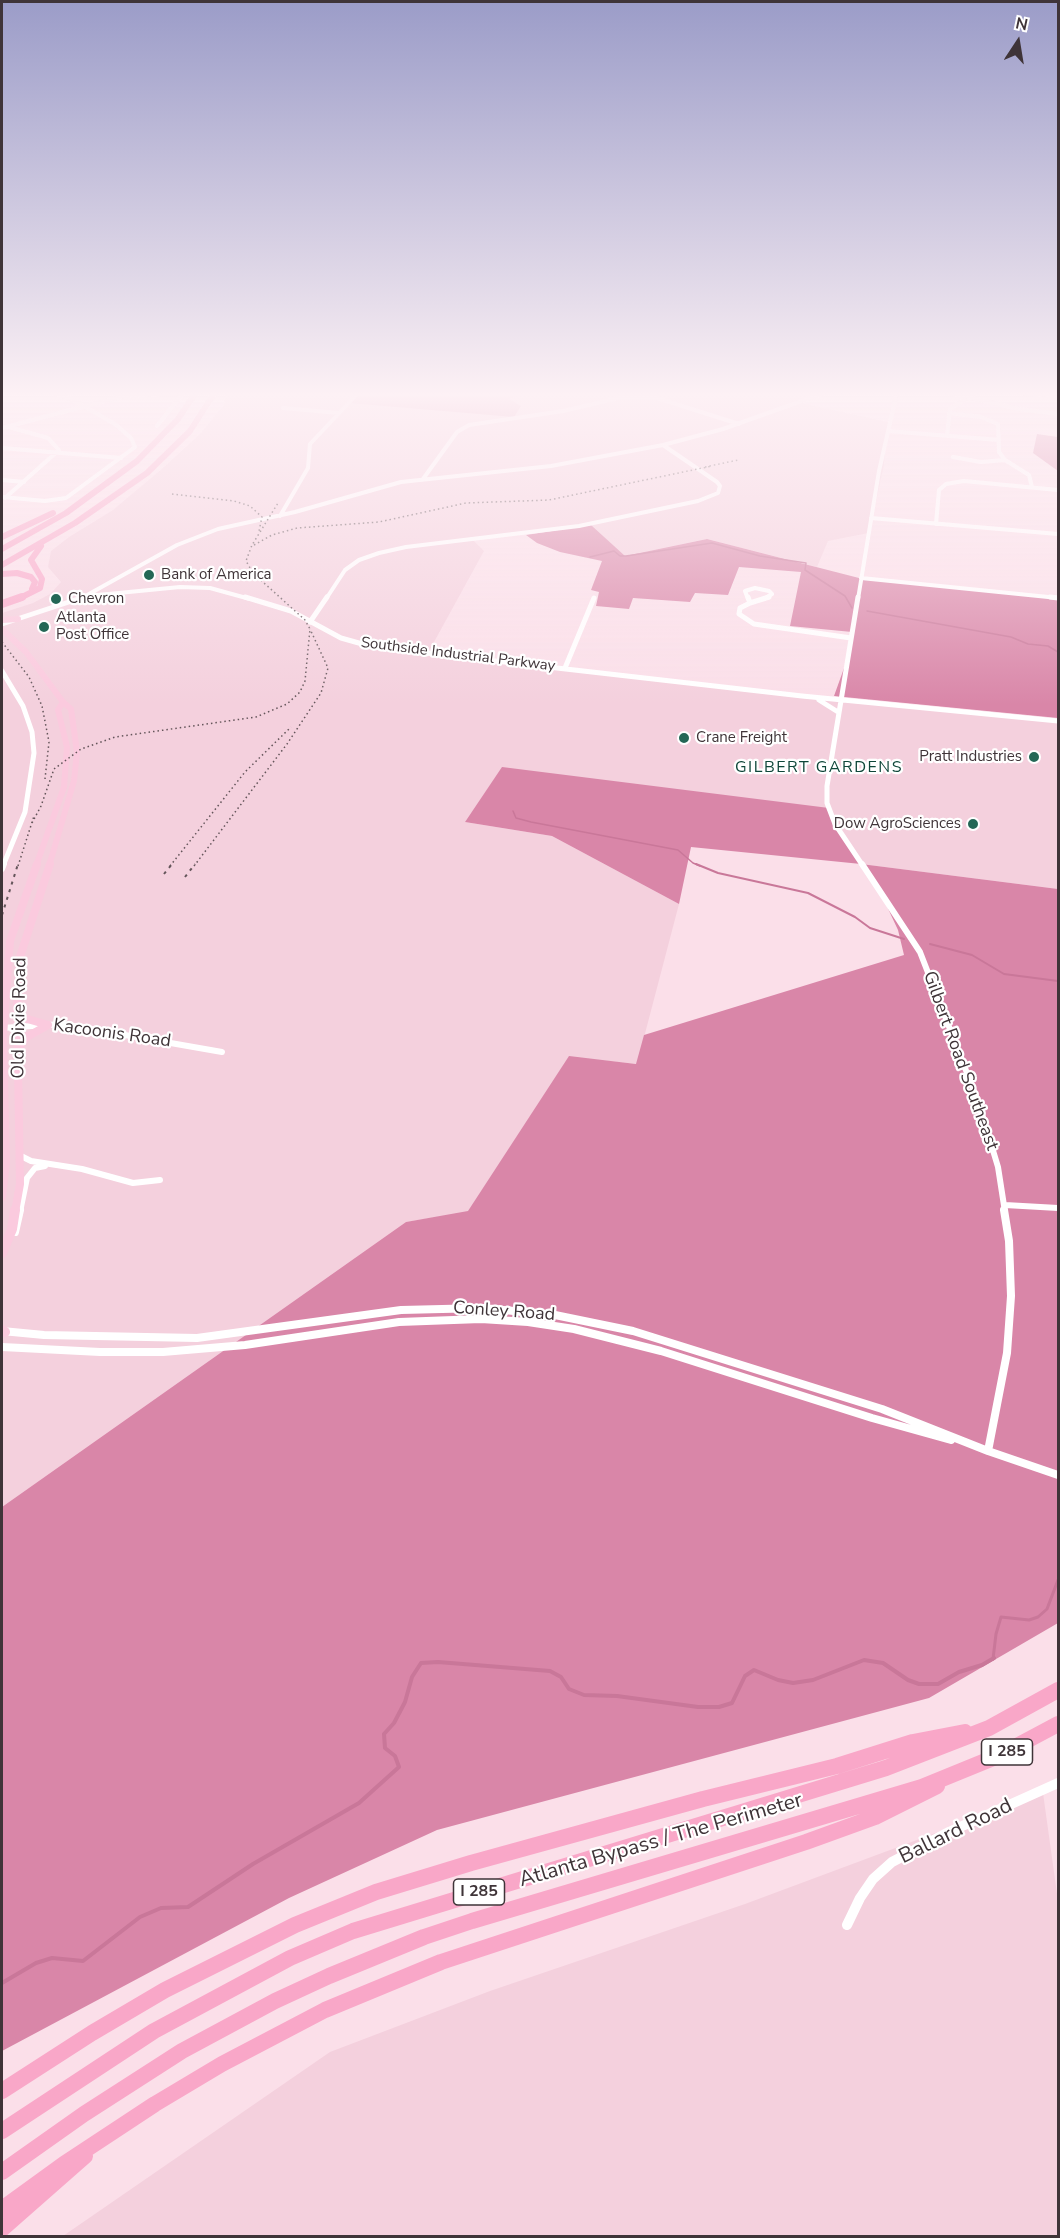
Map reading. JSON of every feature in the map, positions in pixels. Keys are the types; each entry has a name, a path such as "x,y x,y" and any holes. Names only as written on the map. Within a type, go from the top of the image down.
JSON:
{"highway":[{"path":"2,542 78,496"},
{"path":"2,549 91,496"},
{"path":"2,556 86,509 103,496"},
{"path":"2,603 29,595 40,588 42,582 32,564 32,556 61,532 115,496"},
{"path":"2,537 53,513"},
{"path":"2,565 61,532"},
{"path":"2,574 27,575 33,579 35,584 28,592 2,603"},
{"name":"Atlanta Bypass / The Perimeter","path":"2,2131 154,2031 290,1958 353,1930 886,1768 989,1728 1059,1690"},
{"name":"Atlanta Bypass / The Perimeter","path":"2,2172 84,2114 182,2051 275,2001 368,1959 472,1920 885,1798 964,1771 1059,1724"},
{"path":"3,2090 92,2033 174,1985 295,1925 376,1892 471,1863 704,1799 837,1766 913,1742 989,1728"},
{"path":"2,2209 107,2135 259,2043 382,1985 510,1938 806,1842 875,1817 920,1796 964,1771"},
{"path":"2,2229 107,2135"}],"main road":[{"path":"2,622 18,619"},
{"name":"Old Dixie Road","path":"2,629 26,652 63,702 71,709 76,740 73,788 21,950 17,1012 21,1156 18,1202 12,1229 2,1254"},
{"name":"Old Dixie Road","path":"2,1197 6,1162 3,1119 3,1028 10,941 64,787 67,747 58,710 63,702"},
{"path":"17,1012 24,1018 48,1024"},
{"path":"18,1048 25,1038 48,1024"}],"street":[{"path":"3,497 45,501 68,496"},
{"path":"280,516 291,496"},
{"path":"18,619 88,596 189,539 218,529 280,516 345,496"},
{"path":"310,622 345,570 359,560 379,552 579,526 698,501 709,496"},
{"name":"Gilbert Road Southeast","path":"875,496 850,638 826,794 829,813 839,833 920,952 987,1127 1005,1205 1011,1266 1009,1327 1000,1396 988,1450"},
{"path":"936,524 938,496"},
{"path":"871,519 1059,534"},
{"path":"861,578 1059,598"},
{"name":"Southside Industrial Parkway","path":"88,596 173,587 210,588 272,604 340,638 373,647 802,696 1059,721"},
{"path":"750,603 745,591 749,589 762,589 772,594 770,597 740,608 739,614 754,624 850,638"},
{"path":"565,668 594,598"},
{"path":"856,606 864,606"},
{"path":"2,671 23,706 32,732 34,753 32,784 25,812 2,869"},
{"path":"2,686 12,685"},
{"name":"Southside Industrial Parkway","path":"842,688 849,695 865,701"},
{"name":"Southside Industrial Parkway","path":"802,696 828,704 838,712"},
{"path":"838,712 850,704 865,701"},
{"name":"Kacoonis Road","path":"3,1028 62,1024 222,1052"},
{"path":"21,1156 31,1161 81,1169 133,1183 160,1180"},
{"path":"2,1254 16,1230 29,1173 35,1168 48,1165"},
{"path":"1005,1205 1059,1208"},
{"name":"Conley Road","path":"3,1331 44,1335 197,1338 401,1310 459,1308 531,1312 606,1324 644,1334 882,1409 1059,1475"},
{"name":"Conley Road","path":"2,1347 100,1352 173,1351 237,1346 399,1322 481,1319 528,1322 574,1329 651,1348 872,1418 988,1450"},
{"name":"Ballard Road","path":"847,1925 860,1898 873,1879 892,1862 949,1832 1059,1783"}],"shaded area":[{"path":"129,496 877,496 869,533 828,541 817,567 707,539 624,556 590,524 473,540 484,551 428,653 720,687 1058,718 1058,889 861,864 502,768 465,822 552,836 679,904 637,1064 569,1057 468,1212 406,1222 2,1507 2,613 33,603 50,594 61,582 48,567 51,551 113,510"},
{"path":"591,525 625,556 707,539 859,578 1058,598 1058,718 834,696 848,657 852,632 790,626 801,572 739,567 728,595 695,593 690,602 633,598 629,609 596,606 599,592 591,590 602,561 560,552 537,543 526,535"},
{"path":"502,767 829,808 861,864 691,847 679,904 552,836 465,822"},
{"path":"861,864 1058,889 1058,1623 929,1698 437,1830 289,1898 2,2051 2,1507 406,1222 468,1211 569,1056 636,1064 644,1035 904,955 898,930 884,900"},
{"path":"1043,1793 1058,1901 1058,2236 63,2236 330,2052 490,1991 745,1904"}],"waterway":[{"path":"590,557 614,551 620,556 626,556 712,543 760,556 806,563 805,570 845,596 852,608"},
{"path":"867,611 1011,637 1028,644 1048,646 1058,652"},
{"path":"513,811 516,818 531,822 678,850 700,866"},
{"path":"696,864 718,873 808,893 855,917 870,928 904,939"},
{"path":"930,944 972,955 1004,974 1058,981"},
{"path":"993,1659 1001,1617 1029,1620 1038,1617 1047,1609 1058,1580"},
{"path":"2,1983 36,1963 52,1958 83,1961 140,1917 161,1908 188,1907 253,1864 359,1803 399,1767 395,1756 385,1748 384,1734 394,1723 405,1702 412,1677 421,1663 438,1662 550,1671 561,1677 569,1689 584,1695 617,1696 698,1707 719,1707 732,1703 745,1676 754,1670 778,1680 793,1683 813,1680 864,1660 883,1663 908,1680 919,1684 938,1684 959,1672 982,1665 993,1659"}],"railway":[{"path":"194,496 234,501 250,506 262,517 259,531"},
{"path":"254,545 272,535 297,528 379,522 466,503 549,500 566,496"},
{"path":"278,503 252,545 246,561 253,573 305,620 310,629"},
{"path":"32,823 41,806 54,769 81,749 115,737 256,717 287,704 300,692 305,681 310,629"},
{"path":"194,866 287,744 321,693 328,668 310,629"},
{"path":"2,642 29,677 42,706 49,742 45,779"},
{"path":"170,866 245,772 291,727"},
{"path":"18,866 34,816"},
{"path":"2,915 18,864"},
{"path":"164,874 172,864"},
{"path":"185,877 195,864"}],"place":[{"name":"Bank of America","path":"149,575"},
{"name":"Chevron","path":"56,599"},
{"name":"Atlanta Post Office","path":"44,627"},
{"name":"Crane Freight","path":"684,738"},
{"name":"Pratt Industries","path":"1034,757"},
{"name":"Dow AgroSciences","path":"973,824"}],"district":[{"name":"GILBERT GARDENS","path":"819,768"}]}
